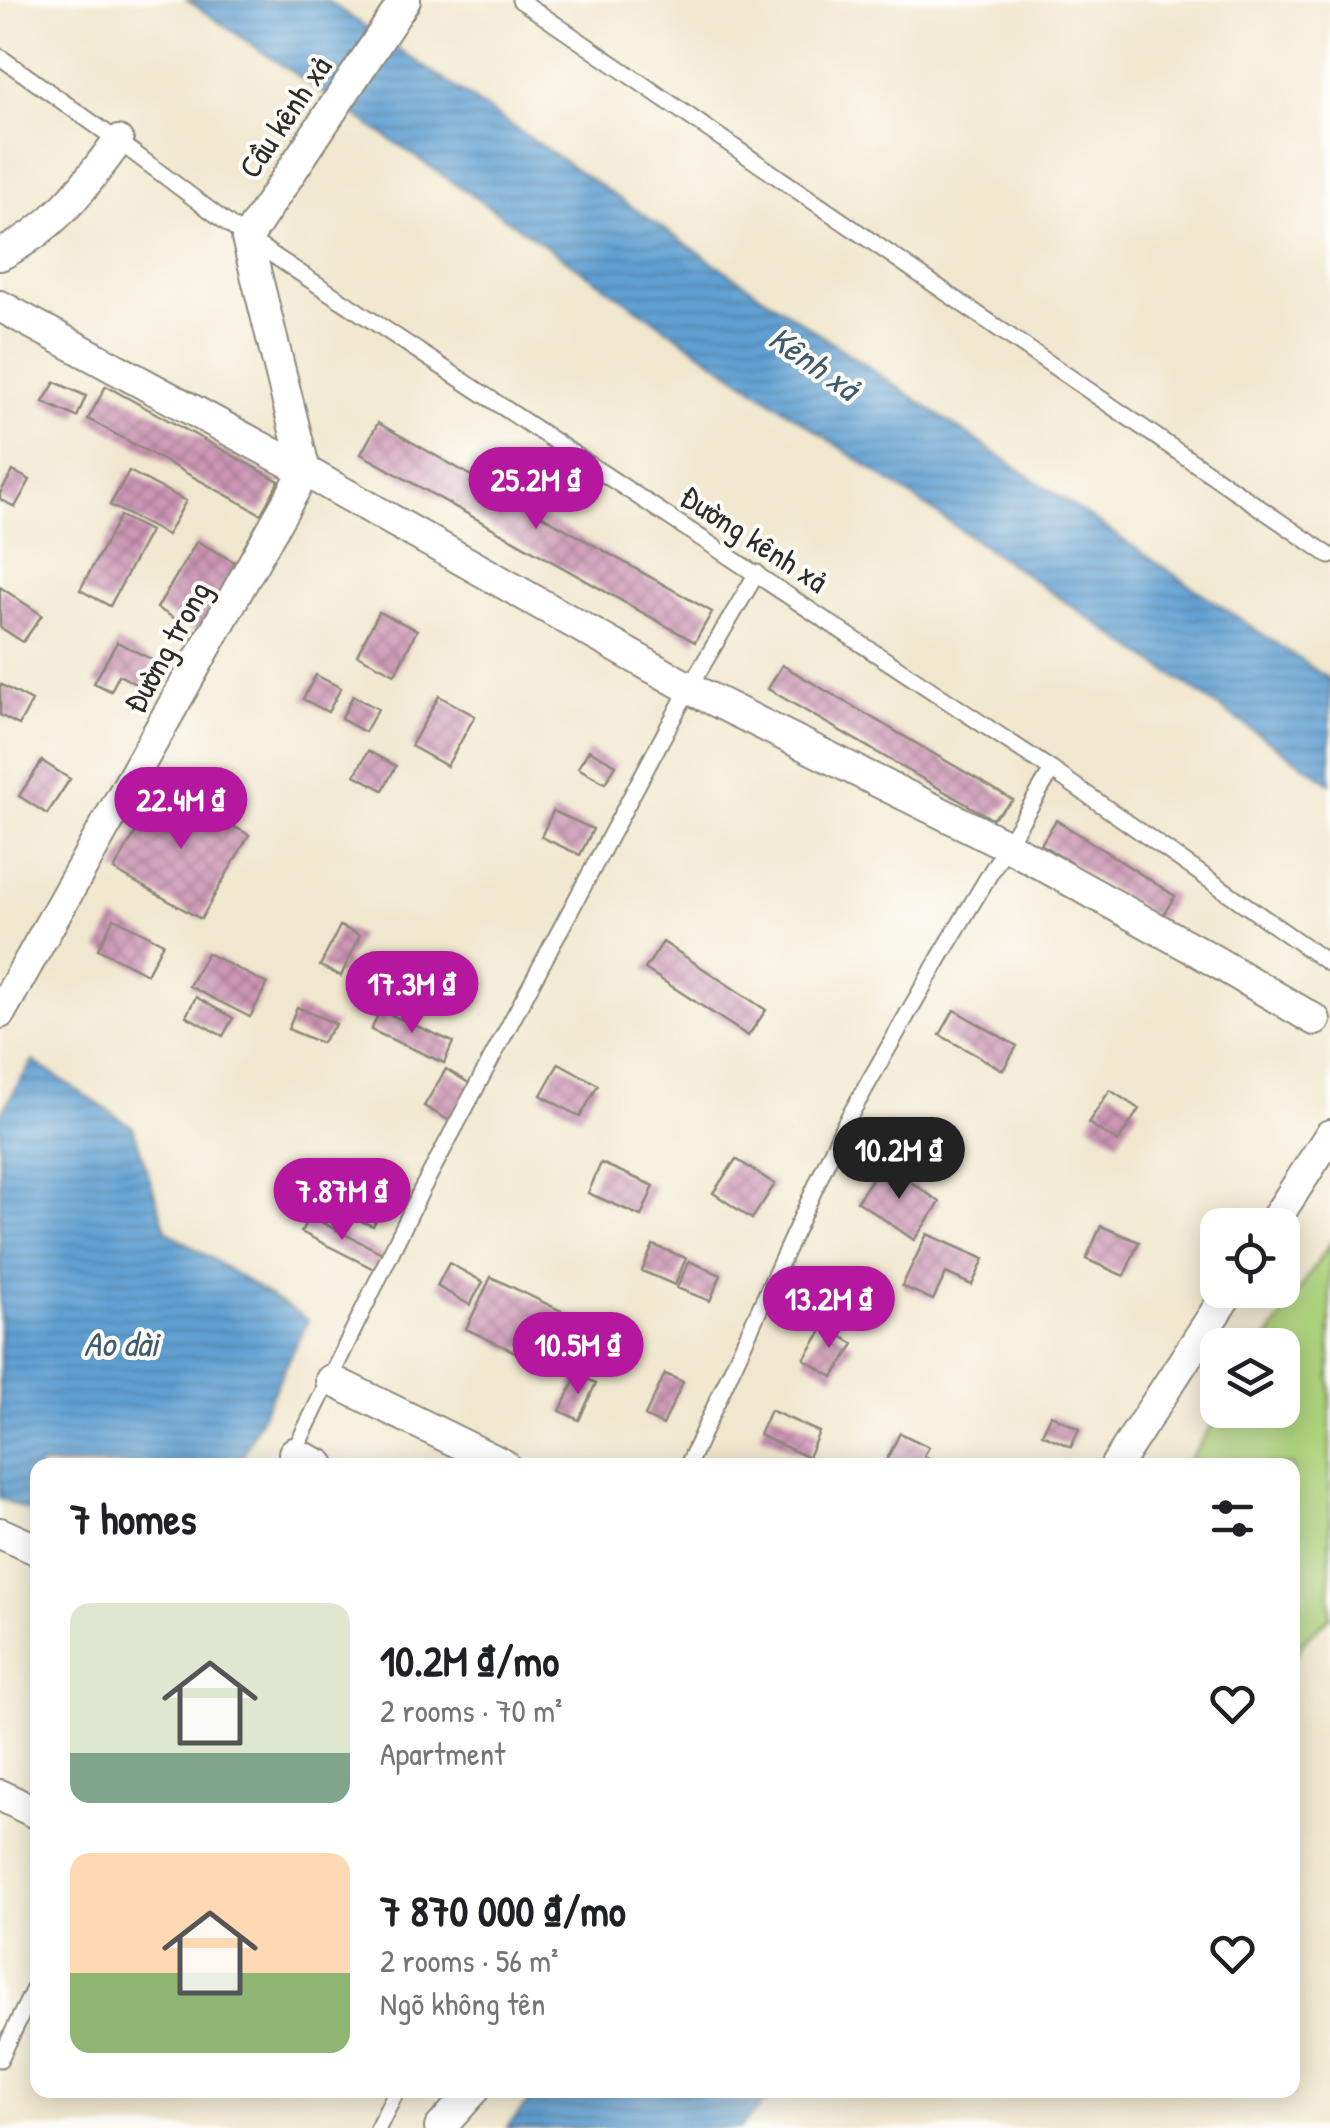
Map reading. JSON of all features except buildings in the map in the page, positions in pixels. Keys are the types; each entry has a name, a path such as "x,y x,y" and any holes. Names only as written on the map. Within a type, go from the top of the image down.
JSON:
{"street":[{"name":"Cầu kênh xả","path":"252,230 404,0"},
{"path":"0,255 26,241 74,200 118,141"},
{"path":"252,230 305,470"},
{"path":"0,306 305,470 689,688 1006,845 1315,1020"},
{"name":"Đường trong","path":"0,1014 305,470"},
{"path":"1283,1208 1330,1135"},
{"path":"1121,1458 1218,1308"},
{"path":"331,1380 490,1458"},
{"path":"0,1533 30,1546"},
{"path":"0,1795 30,1810"},
{"path":"440,2128 467,2098"}],"lane":[{"path":"520,0 1330,556"},
{"name":"Đường kênh xả","path":"0,57 118,141 1052,770 1330,964"},
{"path":"302,1458 331,1380 422,1189 689,688 757,573"},
{"path":"691,1458 842,1129 1052,770"},
{"path":"0,2059 30,1997"},
{"path":"378,2128 392,2098"}],"green space":[{"path":"1330,1243 1330,1617 1300,1648 1300,1458 1191,1458 1210,1428 1300,1428 1300,1328 1275,1328 1288,1308 1300,1308 1300,1289"}],"water":[{"name":"Kênh xả","path":"187,0 326,0 1330,680 1330,783"},
{"name":"Ao dài","path":"33,1061 133,1127 166,1230 308,1320 241,1458 30,1458 30,1512 0,1498 0,1114"},
{"path":"531,2098 768,2098 740,2128 507,2128"}]}
